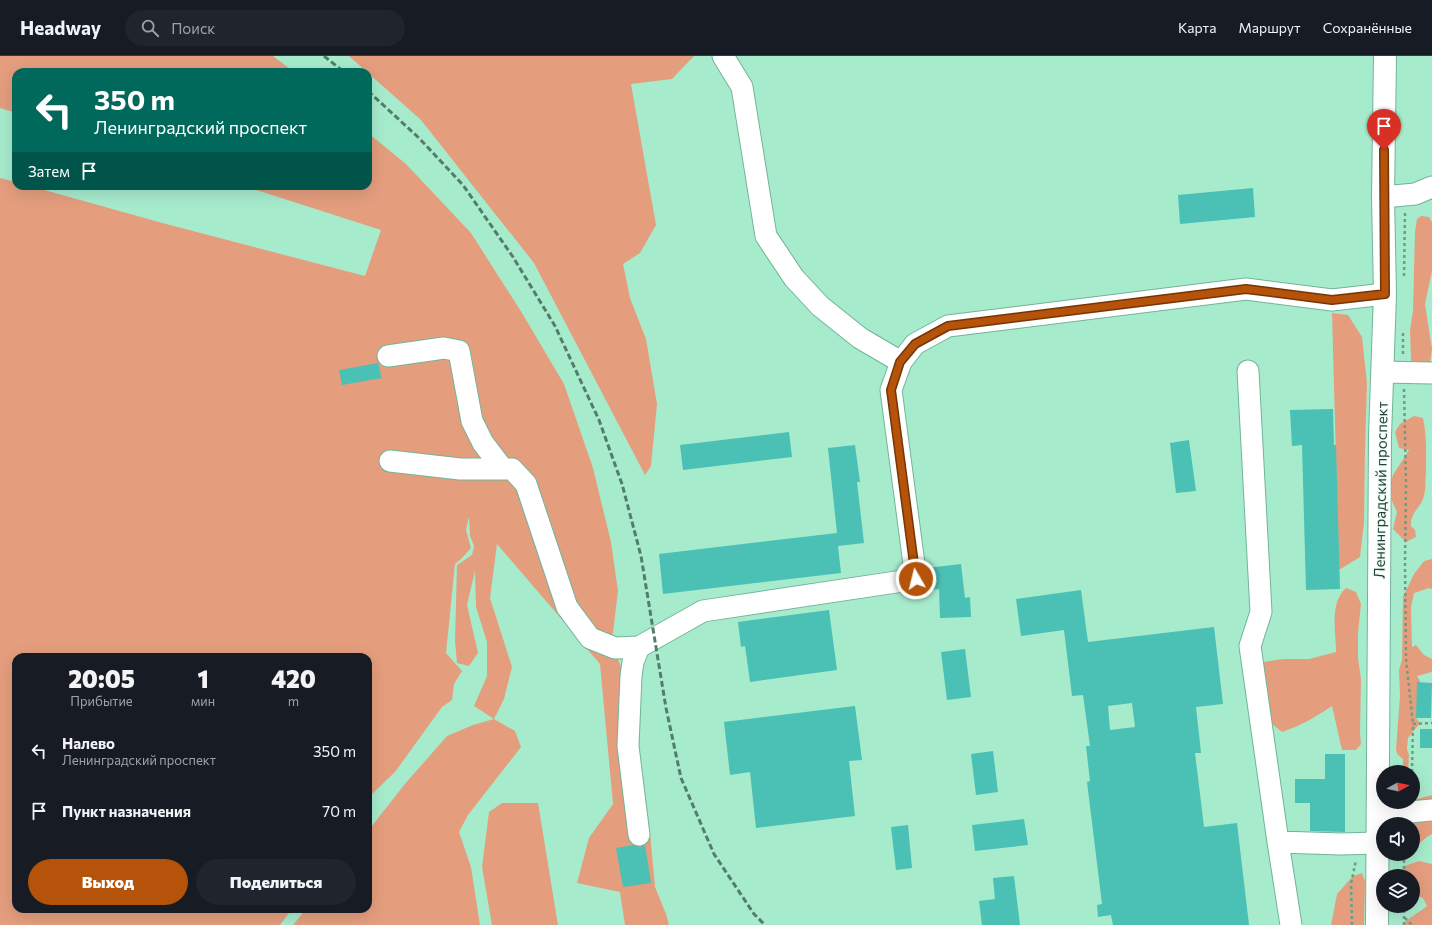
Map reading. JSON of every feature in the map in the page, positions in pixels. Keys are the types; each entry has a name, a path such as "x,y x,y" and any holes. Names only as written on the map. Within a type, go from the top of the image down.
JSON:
{"main road":[{"name":"Ленинградский проспект","path":"1377,925 1367,844 1378,816 1380,436 1393,372 1385,294 1383,197 1385,56"}],"street":[{"path":"722,56 742,87 766,236 794,278 820,306 860,338 900,362"},
{"path":"1383,197 1415,194 1432,187"},
{"path":"390,461 460,469 512,470 526,484 567,607 590,638 615,648 639,647 703,611 916,579 891,390 900,362 915,344 948,326 1246,289 1332,300 1385,294"},
{"path":"388,356 444,348 459,351 472,421 483,443 503,469"},
{"path":"1248,371 1261,612 1250,646 1291,925"},
{"path":"1393,372 1432,373"},
{"path":"639,647 633,662 631,676 628,746 639,835"},
{"path":"1378,816 1432,810"},
{"path":"1278,842 1367,844"}],"path":[{"path":"1404,279 1405,195"},
{"path":"1403,330 1393,372 1406,484 1406,659 1413,724 1412,765"},
{"path":"1413,724 1432,723"},
{"path":"1352,925 1351,884 1356,866 1367,844"},
{"path":"1404,913 1404,925"},
{"path":"1404,918 1412,925"}],"shaded area":[{"path":"0,56 273,56 289,68 12,68 12,112 0,108"},
{"path":"349,56 694,56 672,79 631,84 656,225 640,253 623,264 630,298 646,339 657,404 651,466 645,475 534,263 421,120 372,76 372,68 362,68"},
{"path":"372,136 406,164 471,233 522,313 564,384 593,468 611,542 618,591 611,639 622,670 639,787 650,833 655,887 669,925 625,925 620,892 577,883 589,838 613,804 600,664 497,544 490,598 512,667 504,699 494,719 474,706 487,676 487,642 476,607 475,571 467,605 478,653 469,666 457,663 455,641 457,565 472,555 474,546 470,536 469,517 466,530 471,548 455,564 446,653 462,671 454,684 452,700 442,707 395,772 372,794 372,653 12,653 12,913 289,913 280,925 0,925 0,178 12,181 12,190 44,190 166,224 365,276 381,230 256,190 372,190"},
{"path":"1421,216 1429,217 1432,222 1432,271 1425,304 1432,349 1429,369 1415,369 1411,360 1410,330 1413,311 1415,232 1417,219"},
{"path":"1332,313 1348,315 1362,337 1367,383 1364,522 1360,557 1339,570"},
{"path":"1414,416 1423,418 1426,446 1426,474 1423,500 1411,521 1411,526 1415,530 1416,537 1406,542 1393,529 1397,512 1392,501 1391,482 1393,475 1409,450 1399,448 1395,432 1400,424"},
{"path":"1432,559 1432,589 1429,588 1414,593 1411,607 1412,647 1416,645 1424,655 1432,659 1432,672 1417,676 1420,681 1419,692 1424,704 1416,718 1420,723 1408,738 1408,765 1403,765 1403,759 1397,754 1396,749 1400,696 1399,670 1402,660 1403,597 1414,574 1424,561"},
{"path":"1346,588 1356,592 1361,604 1358,633 1358,658 1361,679 1361,744 1356,750 1342,750 1332,706 1308,721 1282,732 1272,724 1263,698 1260,682 1263,662 1283,659 1309,659 1336,652 1335,610 1341,594"},
{"path":"494,719 515,731 521,747 468,815 459,832 471,867 480,925 293,925 303,913 372,913 372,826 404,785 447,736 473,725"},
{"path":"1432,795 1432,804 1420,804 1420,798"},
{"path":"502,803 538,803 558,925 492,925 482,867 489,812"},
{"path":"1432,817 1432,834 1420,842 1420,818"},
{"path":"1419,861 1432,864 1432,925 1402,925 1418,913 1420,913 1420,911 1427,906 1423,898 1420,897 1420,869 1404,869 1405,866"},
{"path":"1362,873 1365,881 1364,925 1331,925 1337,894 1353,876"}],"building":[{"path":"1253,188 1255,217 1180,224 1178,195"},
{"path":"378,363 382,378 342,385 339,370"},
{"path":"1333,409 1334,445 1336,445 1340,589 1306,590 1302,445 1292,446 1290,410"},
{"path":"789,432 792,457 683,470 680,445"},
{"path":"1189,440 1196,491 1176,493 1170,443"},
{"path":"855,445 860,482 857,482 864,543 838,546 841,573 663,594 659,554 837,533 828,448"},
{"path":"961,564 965,598 970,597 971,617 940,618 939,589 929,590 927,568"},
{"path":"1081,590 1088,642 1214,627 1223,704 1196,707 1201,753 1195,753 1204,827 1237,823 1249,925 1113,925 1111,915 1098,917 1097,905 1102,904 1087,782 1090,781 1086,746 1090,746 1083,695 1072,696 1064,630 1021,636 1016,599","holes":["1132,703 1135,727 1110,730 1108,706"]},
{"path":"829,610 837,670 750,682 745,646 741,647 738,622"},
{"path":"965,649 971,697 947,700 941,652"},
{"path":"1417,682 1432,683 1431,718 1416,718"},
{"path":"855,706 862,760 849,761 855,816 756,828 750,772 730,775 724,722"},
{"path":"1420,729 1432,729 1432,748 1420,748"},
{"path":"993,751 998,792 976,795 971,754"},
{"path":"1325,754 1345,754 1345,832 1310,831 1310,803 1295,803 1295,779 1325,779"},
{"path":"1024,819 1028,845 975,851 972,825"},
{"path":"908,825 912,868 896,870 891,827"},
{"path":"633,845 640,847 645,845 651,883 623,887 616,848"},
{"path":"1014,876 1020,925 982,925 979,901 995,899 993,878"}],"railway":[{"path":"324,56 339,68"},
{"path":"372,95 419,138 463,185 513,257 555,326 599,420 622,484 641,556 666,708 681,778 714,854 754,914 765,925"}],"route":[{"path":"916,579 891,390 900,362 915,344 948,326 1246,289 1332,300 1385,294 1383,197 1384,150"}]}
